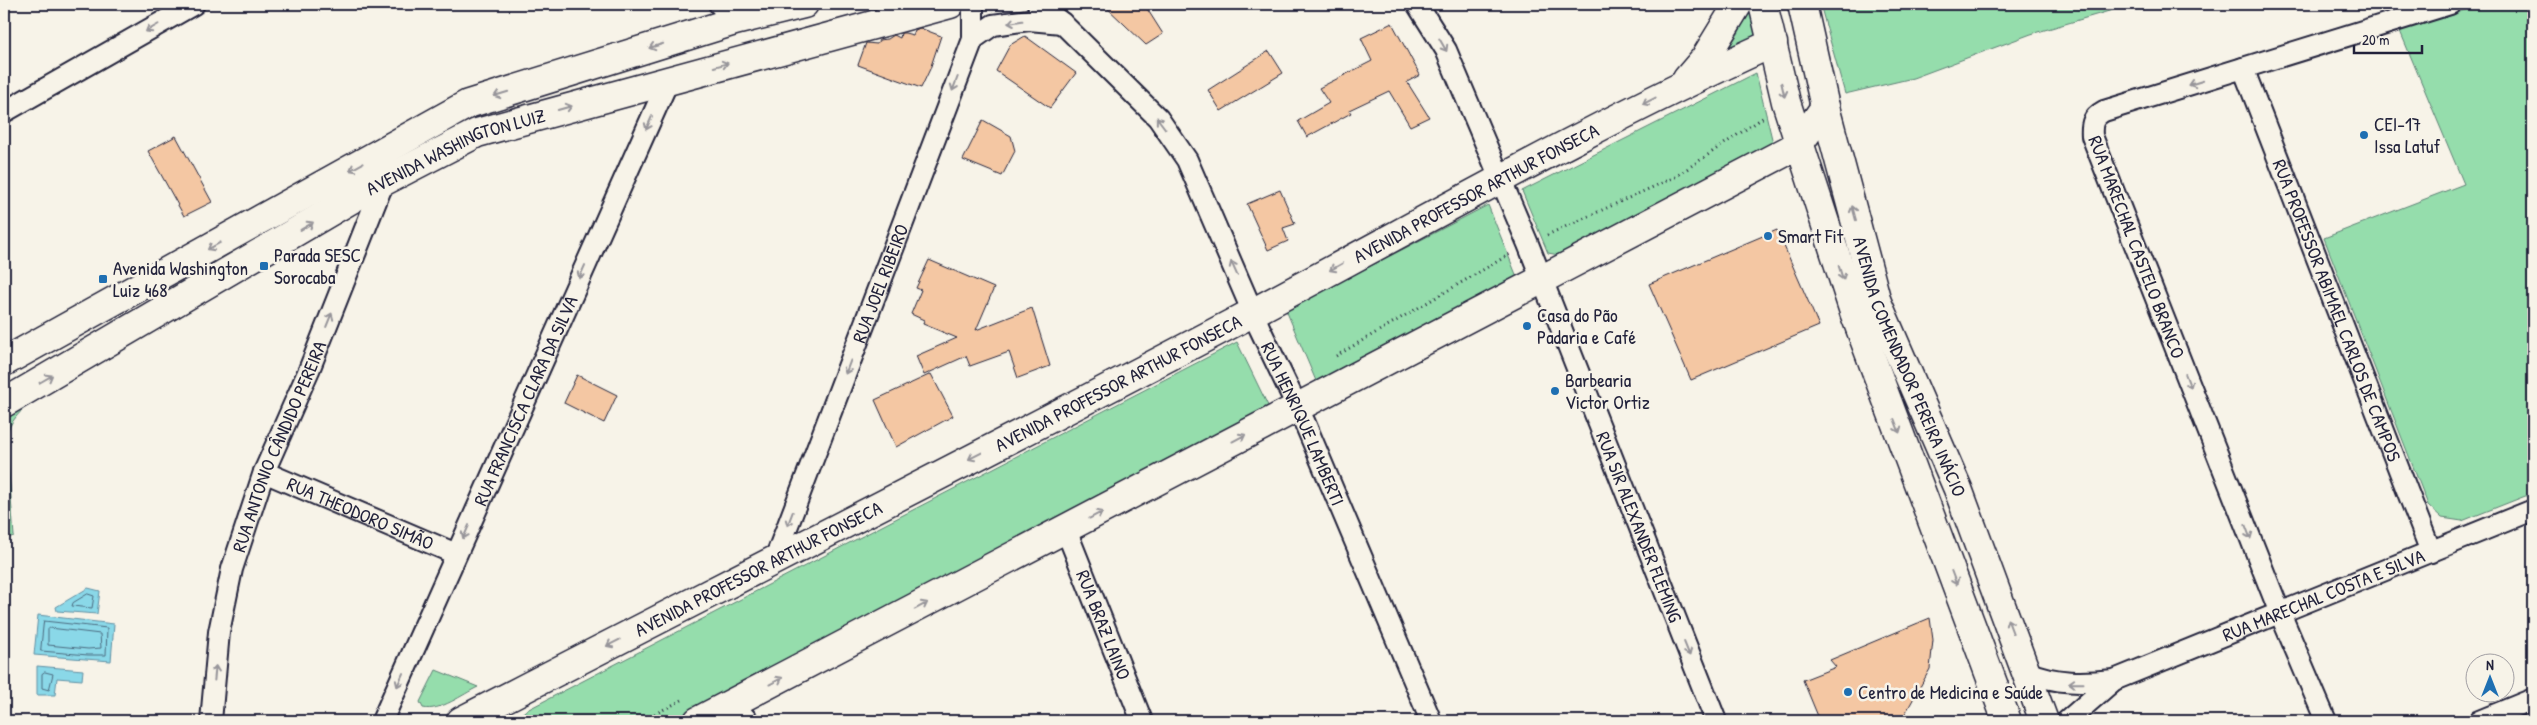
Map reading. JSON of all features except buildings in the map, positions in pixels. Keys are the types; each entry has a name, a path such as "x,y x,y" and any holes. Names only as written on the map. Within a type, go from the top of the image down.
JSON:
{"main road":[{"name":"AVENIDA WASHINGTON LUIZ","path":"4,362 468,104 727,12 804,4"},
{"name":"AVENIDA WASHINGTON LUIZ","path":"4,403 384,181 477,133 669,79 950,4"},
{"path":"1682,84 1705,58 1738,4"},
{"name":"AVENIDA COMENDADOR PEREIRA INÁCIO","path":"1763,4 1786,102 1854,312 2007,721"},
{"name":"AVENIDA COMENDADOR PEREIRA INÁCIO","path":"1802,4 1825,107 1877,302 1958,489 2027,672 2058,718"},
{"name":"AVENIDA PROFESSOR ARTHUR FONSECA","path":"461,721 1253,312 1499,178 1682,84 1772,43"},
{"path":"1772,43 1790,47 1814,61"},
{"path":"721,716 1296,407 1799,144 1825,107"},
{"name":"AVENIDA COMENDADOR PEREIRA INÁCIO","path":"1997,694 2015,711 2030,718 2058,718"}],"street":[{"path":"4,112 194,4"},
{"name":"RUA JOEL RIBEIRO","path":"775,560 973,39 973,4"},
{"name":"RUA HENRIQUE LAMBERTI","path":"1038,4 1062,24 1158,118 1187,160 1431,721"},
{"name":"RUA SIR ALEXANDER FLEMING","path":"1417,4 1446,50 1528,244 1540,279 1716,721"},
{"name":"RUA MARECHAL CASTELO BRANCO","path":"2280,613 2092,136 2093,120 2104,111 2450,4"},
{"path":"973,39 993,25 1029,20 1062,24"},
{"name":"RUA PROFESSOR ABIMAEL CARLOS DE CAMPOS","path":"2243,68 2431,552"},
{"name":"RUA FRANCISCA CLARA DA SILVA","path":"382,721 669,79"},
{"name":"RUA ANTONIO CÂNDIDO PEREIRA","path":"212,721 219,632 232,569 264,472 309,370 384,181"},
{"name":"RUA THEODORO SIMÃO","path":"264,472 456,554"},
{"name":"RUA MARECHAL COSTA E SILVA","path":"2058,718 2114,680 2533,510"},
{"name":"RUA BRAZ LAINO","path":"1066,530 1142,721"},
{"path":"2280,613 2326,721"},
{"name":"RUA MARECHAL COSTA E SILVA","path":"2027,672 2046,679 2069,683 2114,680"},
{"path":"2480,721 2533,700"}],"green space":[{"path":"1752,4 1765,39 1713,71 1738,34"},
{"path":"1820,4 2133,4 2031,34 1913,78 1845,94"},
{"path":"2483,4 2532,4 2533,6 2533,493 2462,521 2442,518 2428,505 2324,238 2464,184 2400,31"},
{"path":"1756,73 1773,143 1559,255 1548,253 1522,191"},
{"path":"1488,205 1517,277 1316,381 1286,310"},
{"path":"1237,342 1273,416 676,721 514,721 525,711"},
{"path":"98,353 104,361 34,400 12,422 6,435 14,536 4,539 4,408"},
{"path":"436,670 478,687 444,705 430,709 423,708 420,702"}],"water":[{"path":"88,588 100,591 97,614 57,611 56,607"},
{"path":"38,615 114,624 111,661 34,655"},
{"path":"37,666 83,670 82,680 57,678 55,695 37,695"}],"place":[{"name":"CEI-17 Issa Latuf","path":"2364,135"},
{"name":"Smart Fit","path":"1768,236"},
{"name":"Parada SESC Sorocaba","path":"264,266"},
{"name":"Avenida Washington Luiz 468","path":"103,279"},
{"name":"Casa do Pão Padaria e Café","path":"1527,326"},
{"name":"Barbearia Victor Ortiz","path":"1555,391"},
{"name":"Centro de Medicina e Saúde","path":"1848,692"}]}
